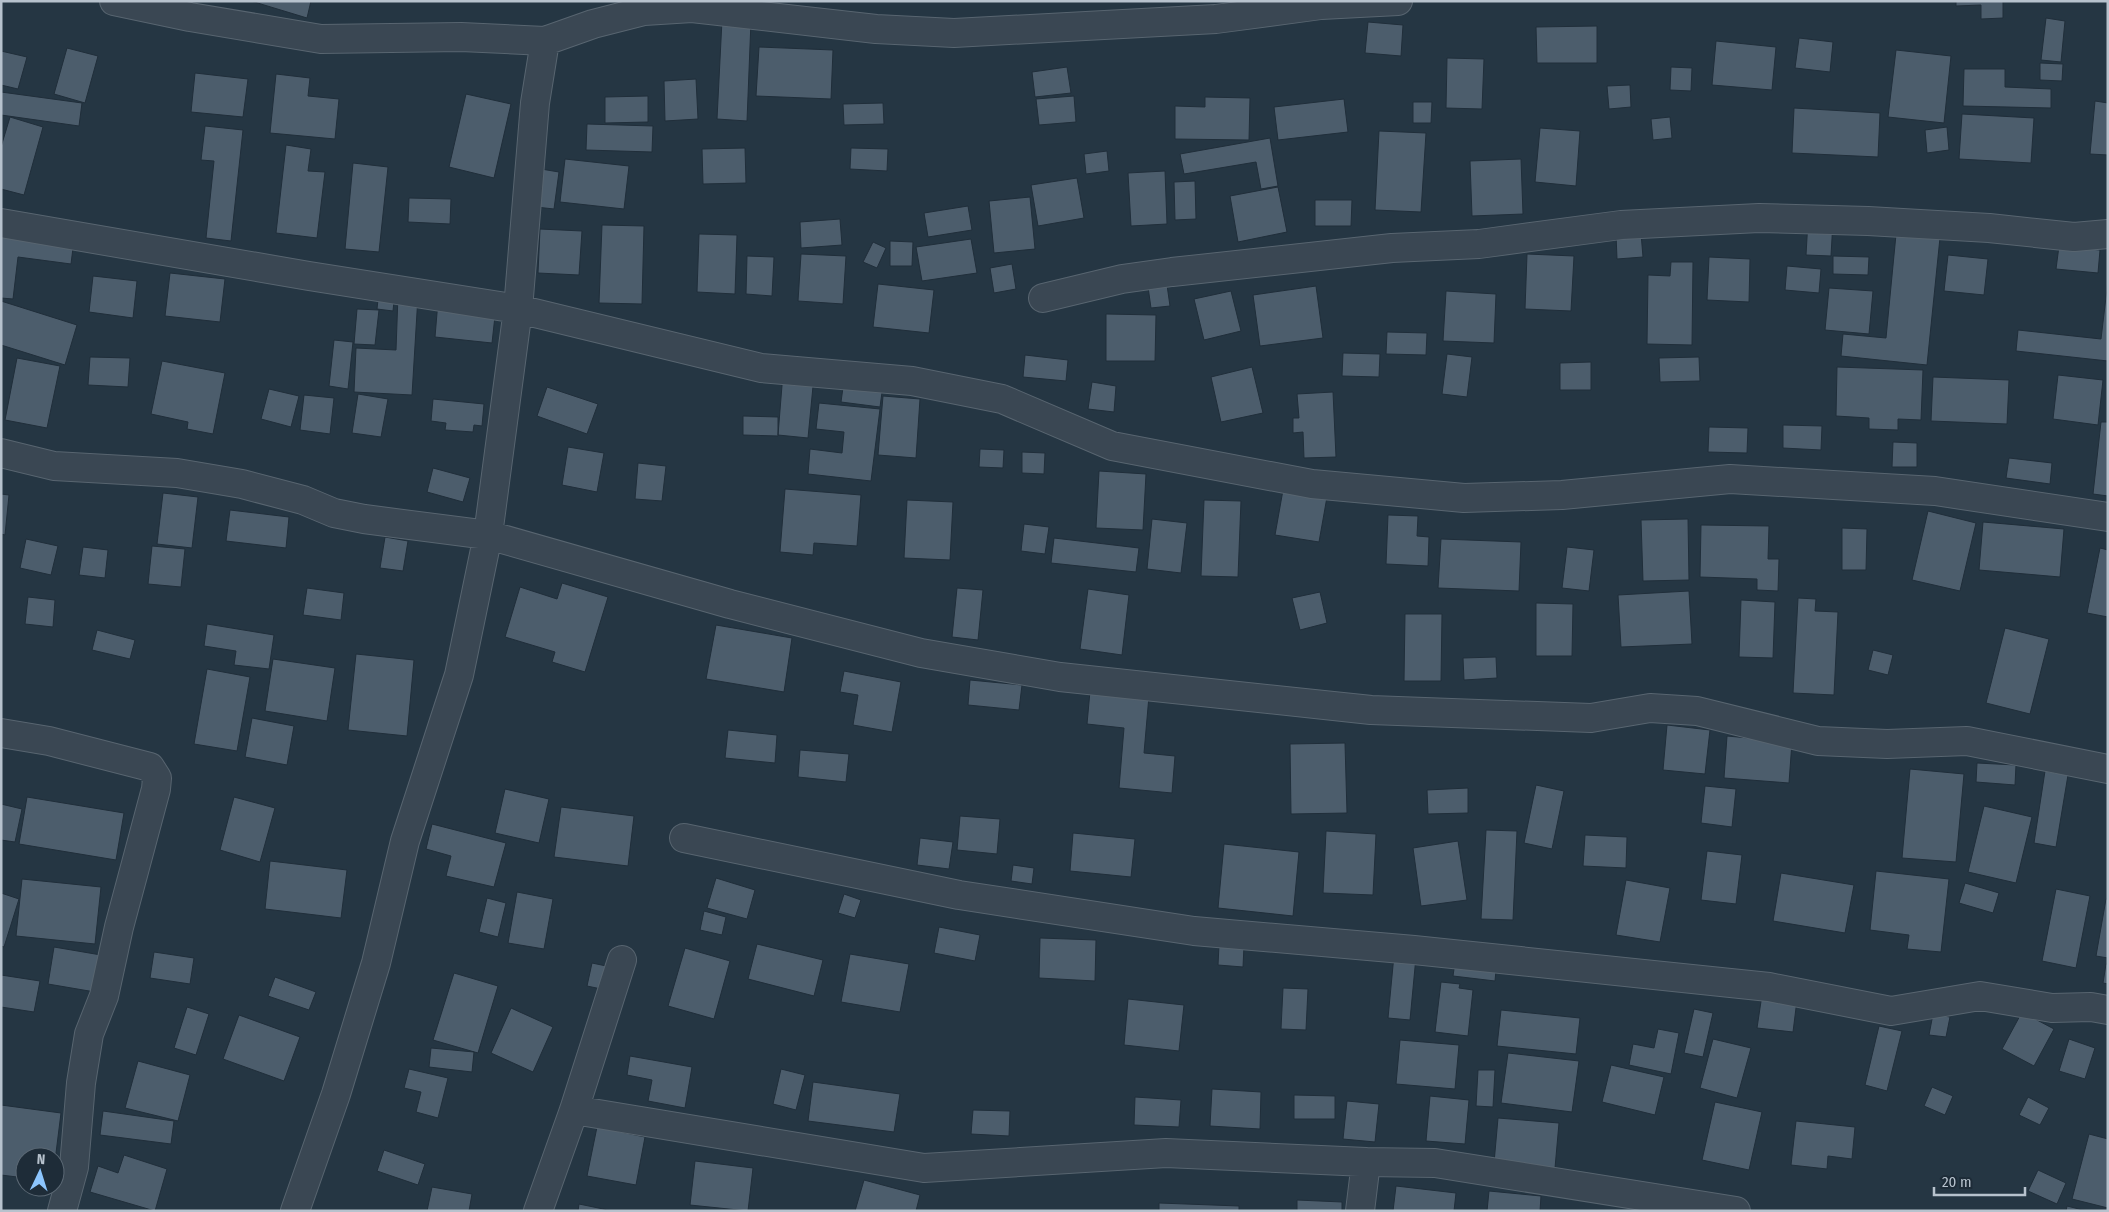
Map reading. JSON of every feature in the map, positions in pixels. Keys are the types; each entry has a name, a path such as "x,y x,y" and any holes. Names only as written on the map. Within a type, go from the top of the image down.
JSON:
{"street":[{"path":"114,1 208,20 321,39 461,37 545,41 593,24 644,11 692,8 876,29 954,33 1216,19 1321,5 1398,1"},
{"path":"295,1211 336,1094 376,963 405,842 459,675 488,535 518,309 535,104 545,41"},
{"path":"1043,298 1122,279 1172,272 1392,248 1479,244 1621,225 1759,218 1868,221 1951,226 2074,237 2108,234"},
{"path":"1,224 518,309 761,368 912,381 1002,399 1112,446 1312,484 1464,498 1562,495 1730,479 1936,491 2108,518"},
{"path":"1,453 54,466 177,473 196,476 242,484 303,500 349,516 488,535 730,604 921,653 1060,677 1371,710 1591,718 1650,708 1697,711 1818,741 1887,744 1967,741 2108,769"},
{"path":"1,733 50,741 150,767 157,778 156,789 104,996 88,1034 81,1083 74,1167 62,1211"},
{"path":"684,838 959,895 1194,931 1414,950 1770,987 1891,1011 1980,996 2052,1008 2091,1007 2108,1010"},
{"path":"538,1211 574,1110 622,960"},
{"path":"574,1110 924,1168 1166,1153 1366,1162 1434,1163 1736,1211"},
{"path":"1360,1211 1366,1162"}],"building":[{"path":"251,1 311,1 307,18"},
{"path":"1956,1 2003,1 2003,18 1981,19 1981,5 1956,6"},
{"path":"2046,18 2065,21 2061,62 2041,60"},
{"path":"722,20 751,21 747,121 717,119"},
{"path":"1368,22 1403,25 1401,56 1365,53"},
{"path":"1597,26 1597,63 1537,63 1536,27"},
{"path":"1799,38 1833,42 1830,72 1795,68"},
{"path":"1716,41 1776,47 1772,90 1712,85"},
{"path":"759,47 833,50 831,99 756,96"},
{"path":"67,48 98,56 85,103 54,94"},
{"path":"1896,50 1951,56 1944,123 1888,117"},
{"path":"1,51 27,57 18,89 1,85"},
{"path":"1447,58 1484,59 1482,109 1446,108"},
{"path":"2040,63 2063,64 2062,81 2040,80"},
{"path":"1067,67 1071,93 1035,97 1032,72"},
{"path":"1671,67 1692,68 1691,91 1670,90"},
{"path":"1964,69 2005,69 2005,87 2051,89 2051,108 1963,106"},
{"path":"195,73 248,79 243,117 191,112"},
{"path":"276,74 310,78 308,96 339,99 335,139 270,133"},
{"path":"696,79 698,119 665,121 664,81"},
{"path":"1630,85 1631,107 1609,109 1607,86"},
{"path":"1,92 82,103 79,126 1,115"},
{"path":"466,94 511,104 494,178 449,167"},
{"path":"648,96 648,122 605,123 605,97"},
{"path":"1074,96 1076,122 1039,125 1036,99"},
{"path":"1205,97 1250,98 1249,140 1175,139 1175,106 1205,107"},
{"path":"1344,99 1348,132 1278,140 1274,107"},
{"path":"2095,101 2108,103 2108,155 2090,154"},
{"path":"1413,102 1432,102 1431,123 1413,123"},
{"path":"883,103 884,124 844,125 843,104"},
{"path":"1794,108 1880,113 1878,157 1792,153"},
{"path":"1962,114 2034,118 2031,163 1959,159"},
{"path":"10,117 43,127 24,195 1,189 1,147"},
{"path":"1670,117 1672,138 1653,140 1651,119"},
{"path":"587,124 653,126 652,152 586,150"},
{"path":"205,126 243,130 231,241 206,238 214,161 201,160"},
{"path":"1947,127 1949,150 1927,153 1925,130"},
{"path":"1540,128 1580,131 1576,186 1535,182"},
{"path":"1379,131 1426,133 1421,212 1375,210"},
{"path":"1270,138 1278,186 1261,189 1256,162 1184,174 1180,154"},
{"path":"286,145 311,149 308,171 325,172 317,238 276,233"},
{"path":"745,148 746,183 703,184 702,149"},
{"path":"851,148 888,149 887,171 850,169"},
{"path":"1107,151 1109,171 1086,174 1084,154"},
{"path":"565,159 629,166 624,209 560,202"},
{"path":"1521,159 1523,214 1472,216 1470,161"},
{"path":"353,163 388,167 379,252 345,249"},
{"path":"541,169 559,172 554,209 536,207"},
{"path":"1165,171 1167,224 1131,226 1128,173"},
{"path":"1077,178 1084,218 1038,226 1031,185"},
{"path":"1195,181 1196,219 1175,220 1174,182"},
{"path":"1278,187 1287,232 1238,242 1230,196"},
{"path":"1030,197 1035,249 994,253 989,201"},
{"path":"409,198 451,199 450,224 408,222"},
{"path":"1315,200 1352,200 1351,226 1315,226"},
{"path":"968,206 972,230 928,237 924,213"},
{"path":"840,219 842,245 801,248 800,222"},
{"path":"1808,220 1833,221 1831,256 1806,255"},
{"path":"1897,224 1941,228 1927,365 1841,356 1843,334 1886,338"},
{"path":"602,225 644,226 642,304 599,303"},
{"path":"540,229 582,231 579,275 538,273"},
{"path":"1,231 74,240 71,264 18,257 13,299 1,298"},
{"path":"1641,233 1643,257 1617,259 1616,234"},
{"path":"699,234 737,235 735,294 697,292"},
{"path":"971,239 977,273 922,281 916,247"},
{"path":"890,241 913,242 912,266 890,266"},
{"path":"873,242 886,248 877,268 863,262"},
{"path":"2059,246 2100,250 2098,273 2056,269"},
{"path":"801,254 846,256 843,304 798,301"},
{"path":"1527,254 1574,256 1571,311 1525,309"},
{"path":"1948,255 1988,259 1984,295 1944,291"},
{"path":"747,256 774,257 772,296 746,294"},
{"path":"1833,256 1869,257 1868,275 1833,274"},
{"path":"1709,257 1750,259 1749,302 1707,300"},
{"path":"1671,262 1693,262 1692,345 1647,344 1648,275 1670,276"},
{"path":"1012,264 1016,289 994,293 990,268"},
{"path":"1787,266 1821,269 1819,293 1785,290"},
{"path":"170,273 225,279 220,322 165,316"},
{"path":"93,276 137,281 133,318 89,312"},
{"path":"2108,280 2108,361 2016,351 2018,330 2101,339"},
{"path":"878,284 934,290 929,333 873,327"},
{"path":"1167,285 1170,306 1151,308 1148,287"},
{"path":"1316,286 1323,338 1260,346 1253,295"},
{"path":"1829,288 1873,291 1869,334 1825,330"},
{"path":"379,290 395,291 393,311 377,309"},
{"path":"1231,291 1241,331 1204,340 1194,299"},
{"path":"1446,291 1496,294 1494,343 1443,341"},
{"path":"398,295 418,296 412,395 354,392 356,348 396,350"},
{"path":"1,301 77,325 65,365 1,345"},
{"path":"438,301 496,307 492,343 435,337"},
{"path":"357,309 379,310 375,345 354,344"},
{"path":"1106,314 1156,315 1155,361 1106,361"},
{"path":"1387,332 1427,333 1426,355 1386,354"},
{"path":"334,340 353,342 348,389 329,386"},
{"path":"1343,353 1380,354 1379,377 1342,376"},
{"path":"1447,354 1472,357 1467,397 1442,394"},
{"path":"1025,355 1068,360 1066,381 1023,377"},
{"path":"90,357 130,358 128,387 88,385"},
{"path":"1699,357 1700,381 1660,382 1659,358"},
{"path":"17,358 60,366 47,428 5,420"},
{"path":"162,361 225,373 213,434 187,429 188,422 151,414"},
{"path":"1591,362 1591,390 1560,390 1560,363"},
{"path":"1252,367 1263,413 1221,422 1211,377"},
{"path":"1837,367 1923,370 1921,420 1898,419 1898,430 1869,429 1869,418 1836,416"},
{"path":"783,373 814,376 808,438 778,435"},
{"path":"2058,375 2103,380 2098,425 2053,419"},
{"path":"1933,377 2009,380 2007,424 1931,421"},
{"path":"844,380 883,385 880,407 841,402"},
{"path":"1092,382 1116,386 1114,412 1088,409"},
{"path":"547,387 598,404 587,434 537,416"},
{"path":"269,389 299,396 291,427 261,419"},
{"path":"1333,392 1336,457 1304,458 1303,432 1293,433 1293,418 1299,418 1297,394"},
{"path":"358,394 388,399 381,437 352,433"},
{"path":"304,395 334,398 330,434 300,430"},
{"path":"883,396 920,399 916,458 878,455"},
{"path":"433,399 484,404 482,426 474,425 473,432 445,430 446,423 431,421"},
{"path":"819,403 880,409 871,481 808,474 810,449 842,453 844,432 816,429"},
{"path":"743,416 778,417 778,436 743,435"},
{"path":"2101,422 2108,422 2108,496 2093,494"},
{"path":"1783,425 1822,426 1821,450 1783,448"},
{"path":"1709,427 1748,428 1747,453 1708,452"},
{"path":"1893,442 1917,443 1917,467 1892,467"},
{"path":"568,447 604,453 597,492 562,485"},
{"path":"980,449 1004,450 1003,468 979,467"},
{"path":"1022,452 1045,453 1044,474 1022,473"},
{"path":"2009,458 2052,463 2050,484 2006,478"},
{"path":"638,463 666,466 662,501 635,499"},
{"path":"433,468 470,478 463,502 427,492"},
{"path":"1099,471 1146,474 1143,530 1096,528"},
{"path":"785,489 861,495 857,546 814,543 813,555 780,552"},
{"path":"1283,490 1327,497 1319,542 1275,535"},
{"path":"163,493 198,497 192,548 157,544"},
{"path":"1,494 9,495 5,535 1,534"},
{"path":"907,500 953,502 950,560 904,558"},
{"path":"1204,500 1241,501 1238,577 1201,576"},
{"path":"230,510 289,517 286,548 226,541"},
{"path":"1928,511 1976,523 1960,591 1912,580"},
{"path":"1388,515 1418,516 1417,536 1429,537 1428,566 1386,564"},
{"path":"1152,519 1187,523 1181,573 1147,569"},
{"path":"1688,519 1689,580 1643,581 1641,520"},
{"path":"1983,522 2064,529 2060,577 1979,570"},
{"path":"1024,524 1049,527 1045,554 1021,551"},
{"path":"1701,525 1769,526 1768,559 1779,559 1778,591 1757,590 1757,579 1700,577"},
{"path":"1842,528 1867,529 1866,570 1842,570"},
{"path":"385,537 408,541 403,571 380,568"},
{"path":"1054,538 1139,548 1136,572 1051,563"},
{"path":"26,539 58,546 51,575 20,568"},
{"path":"1441,539 1521,542 1519,591 1438,588"},
{"path":"152,546 185,549 181,587 148,584"},
{"path":"83,547 108,550 105,578 79,575"},
{"path":"1567,547 1594,550 1589,591 1562,588"},
{"path":"2100,548 2108,550 2108,617 2087,613"},
{"path":"562,583 608,597 585,672 552,662 555,652 505,637 520,587 557,599"},
{"path":"307,588 344,593 341,620 303,615"},
{"path":"957,588 983,590 978,640 952,637"},
{"path":"1088,589 1129,595 1122,655 1080,649"},
{"path":"1689,591 1692,644 1621,647 1618,595"},
{"path":"1320,592 1327,623 1300,630 1292,598"},
{"path":"28,597 55,600 53,627 25,624"},
{"path":"1798,598 1816,599 1815,611 1838,612 1834,695 1793,693"},
{"path":"1741,600 1775,602 1773,658 1739,657"},
{"path":"1536,603 1573,604 1572,656 1536,656"},
{"path":"1405,614 1442,614 1441,681 1404,681"},
{"path":"207,624 274,635 269,669 234,665 236,651 204,646"},
{"path":"716,625 792,638 784,692 706,679"},
{"path":"2005,628 2049,639 2030,714 1986,703"},
{"path":"97,630 135,640 130,659 92,650"},
{"path":"1873,650 1893,655 1888,675 1868,670"},
{"path":"356,654 414,660 407,736 348,730"},
{"path":"1496,657 1497,678 1464,680 1463,658"},
{"path":"273,659 335,668 327,721 265,711"},
{"path":"207,669 250,677 237,751 194,744"},
{"path":"844,671 901,682 892,732 853,725 858,695 840,692"},
{"path":"970,680 1022,685 1019,710 968,705"},
{"path":"1090,691 1149,696 1144,753 1175,756 1172,793 1119,788 1124,728 1087,724"},
{"path":"252,718 294,726 287,765 245,757"},
{"path":"1667,725 1710,730 1705,774 1663,770"},
{"path":"728,730 777,735 775,763 725,758"},
{"path":"1727,736 1792,742 1789,783 1724,778"},
{"path":"1345,743 1347,813 1291,814 1290,744"},
{"path":"800,750 849,754 846,782 798,777"},
{"path":"1977,763 2016,765 2015,785 1976,782"},
{"path":"1910,769 1964,774 1956,862 1902,858"},
{"path":"2045,771 2068,775 2056,847 2034,843"},
{"path":"1536,785 1564,791 1552,849 1524,843"},
{"path":"1705,786 1736,789 1732,827 1701,823"},
{"path":"1468,788 1468,813 1428,814 1427,790"},
{"path":"505,789 549,799 539,843 495,833"},
{"path":"27,797 124,813 116,860 19,844"},
{"path":"234,797 275,808 260,862 220,850"},
{"path":"1,804 22,809 15,842 1,840"},
{"path":"1984,806 2032,817 2016,883 1968,872"},
{"path":"561,807 634,816 628,866 554,857"},
{"path":"960,816 1000,819 997,854 957,850"},
{"path":"432,824 506,843 494,887 446,876 451,856 426,849"},
{"path":"1486,830 1517,831 1513,920 1481,919"},
{"path":"1326,831 1376,834 1373,895 1323,893"},
{"path":"1073,833 1135,839 1131,877 1070,871"},
{"path":"1585,835 1627,837 1626,868 1583,866"},
{"path":"920,838 953,842 949,869 917,865"},
{"path":"1458,841 1467,900 1421,906 1413,848"},
{"path":"1224,844 1299,852 1293,916 1218,908"},
{"path":"1707,851 1742,855 1736,904 1701,900"},
{"path":"270,861 347,870 341,918 265,909"},
{"path":"1013,865 1034,868 1032,884 1011,881"},
{"path":"1876,871 1949,879 1941,952 1907,949 1909,935 1870,930"},
{"path":"1781,873 1854,885 1845,933 1773,921"},
{"path":"716,878 755,890 747,919 707,908"},
{"path":"22,879 101,887 95,944 16,936"},
{"path":"1626,880 1670,888 1660,942 1616,935"},
{"path":"1965,883 1999,893 1993,913 1959,903"},
{"path":"2056,889 2090,896 2076,968 2042,961"},
{"path":"517,892 553,899 544,949 508,943"},
{"path":"1,893 19,899 4,947 1,946"},
{"path":"844,894 861,900 855,918 838,913"},
{"path":"487,898 506,903 498,937 479,932"},
{"path":"2106,899 2108,899 2108,958 2096,956"},
{"path":"704,911 726,917 722,935 700,930"},
{"path":"939,927 980,935 975,961 934,953"},
{"path":"1040,938 1096,940 1095,981 1039,978"},
{"path":"757,944 823,960 814,996 748,979"},
{"path":"1219,945 1244,946 1243,967 1218,965"},
{"path":"54,947 101,955 95,992 48,984"},
{"path":"685,948 730,961 714,1019 668,1006"},
{"path":"154,952 194,958 190,984 150,978"},
{"path":"850,954 909,964 900,1012 841,1002"},
{"path":"1394,955 1416,957 1410,1020 1388,1018"},
{"path":"1456,955 1497,960 1495,981 1453,976"},
{"path":"592,963 611,967 606,990 587,986"},
{"path":"2106,964 2108,964 2108,984 2103,983"},
{"path":"454,973 498,986 478,1053 433,1040"},
{"path":"1,975 40,981 34,1012 1,1007"},
{"path":"275,977 316,992 309,1010 268,996"},
{"path":"1441,982 1460,984 1459,988 1473,990 1468,1036 1435,1032"},
{"path":"1283,988 1308,989 1306,1030 1281,1029"},
{"path":"1763,988 1798,992 1793,1032 1757,1028"},
{"path":"1128,999 1184,1005 1179,1051 1124,1045"},
{"path":"187,1007 209,1014 196,1055 174,1048"},
{"path":"511,1008 553,1027 533,1072 491,1053"},
{"path":"1694,1009 1713,1013 1703,1057 1684,1053"},
{"path":"1501,1010 1580,1018 1576,1054 1497,1046"},
{"path":"2022,1012 2054,1029 2034,1066 2002,1049"},
{"path":"1933,1014 1950,1017 1946,1037 1929,1035"},
{"path":"239,1015 300,1037 284,1081 223,1059"},
{"path":"1879,1026 1902,1031 1887,1091 1865,1085"},
{"path":"1658,1029 1679,1033 1671,1074 1629,1065 1633,1044 1654,1048"},
{"path":"1713,1039 1751,1048 1737,1098 1700,1088"},
{"path":"2069,1039 2095,1048 2085,1079 2059,1071"},
{"path":"1400,1040 1459,1045 1455,1089 1396,1084"},
{"path":"431,1048 474,1052 472,1072 429,1067"},
{"path":"1508,1053 1579,1061 1572,1112 1501,1103"},
{"path":"630,1056 692,1067 685,1108 648,1101 652,1080 627,1075"},
{"path":"138,1061 190,1075 178,1121 125,1108"},
{"path":"1611,1065 1664,1077 1655,1115 1602,1102"},
{"path":"409,1069 448,1078 438,1118 416,1112 421,1092 404,1088"},
{"path":"781,1069 805,1075 796,1110 773,1104"},
{"path":"1478,1070 1495,1070 1493,1107 1476,1106"},
{"path":"813,1082 900,1094 894,1132 808,1121"},
{"path":"1932,1087 1953,1096 1945,1115 1924,1106"},
{"path":"1212,1089 1261,1092 1260,1129 1210,1126"},
{"path":"1294,1095 1335,1096 1335,1119 1294,1119"},
{"path":"1430,1096 1469,1100 1465,1144 1426,1141"},
{"path":"1135,1097 1181,1100 1179,1127 1134,1125"},
{"path":"2028,1097 2049,1108 2040,1125 2019,1115"},
{"path":"1347,1101 1379,1104 1375,1142 1343,1139"},
{"path":"1715,1102 1762,1112 1749,1170 1702,1160"},
{"path":"1,1105 61,1113 57,1147 15,1147 15,1177 1,1175"},
{"path":"973,1110 1010,1111 1009,1136 971,1134"},
{"path":"103,1111 174,1121 171,1144 100,1135"},
{"path":"1498,1118 1559,1123 1555,1168 1494,1163"},
{"path":"1796,1121 1855,1127 1852,1159 1828,1156 1827,1169 1791,1165"},
{"path":"597,1127 645,1137 636,1185 587,1176"},
{"path":"2089,1134 2108,1139 2108,1208 2072,1199"},
{"path":"384,1150 425,1164 418,1185 377,1171"},
{"path":"124,1155 167,1169 155,1211 90,1192 98,1166 118,1173"},
{"path":"695,1161 753,1168 748,1211 690,1205"},
{"path":"2038,1170 2066,1183 2057,1204 2028,1191"},
{"path":"864,1180 920,1195 916,1211 855,1211"},
{"path":"1396,1186 1456,1193 1454,1211 1393,1211"},
{"path":"432,1187 472,1194 469,1211 427,1211"},
{"path":"1489,1191 1541,1196 1540,1211 1487,1211"},
{"path":"1297,1200 1342,1202 1342,1211 1297,1211"},
{"path":"1159,1203 1239,1206 1239,1211 1159,1211"},
{"path":"579,1204 613,1211 578,1211"},
{"path":"2067,1206 2087,1211 2066,1211"}]}
